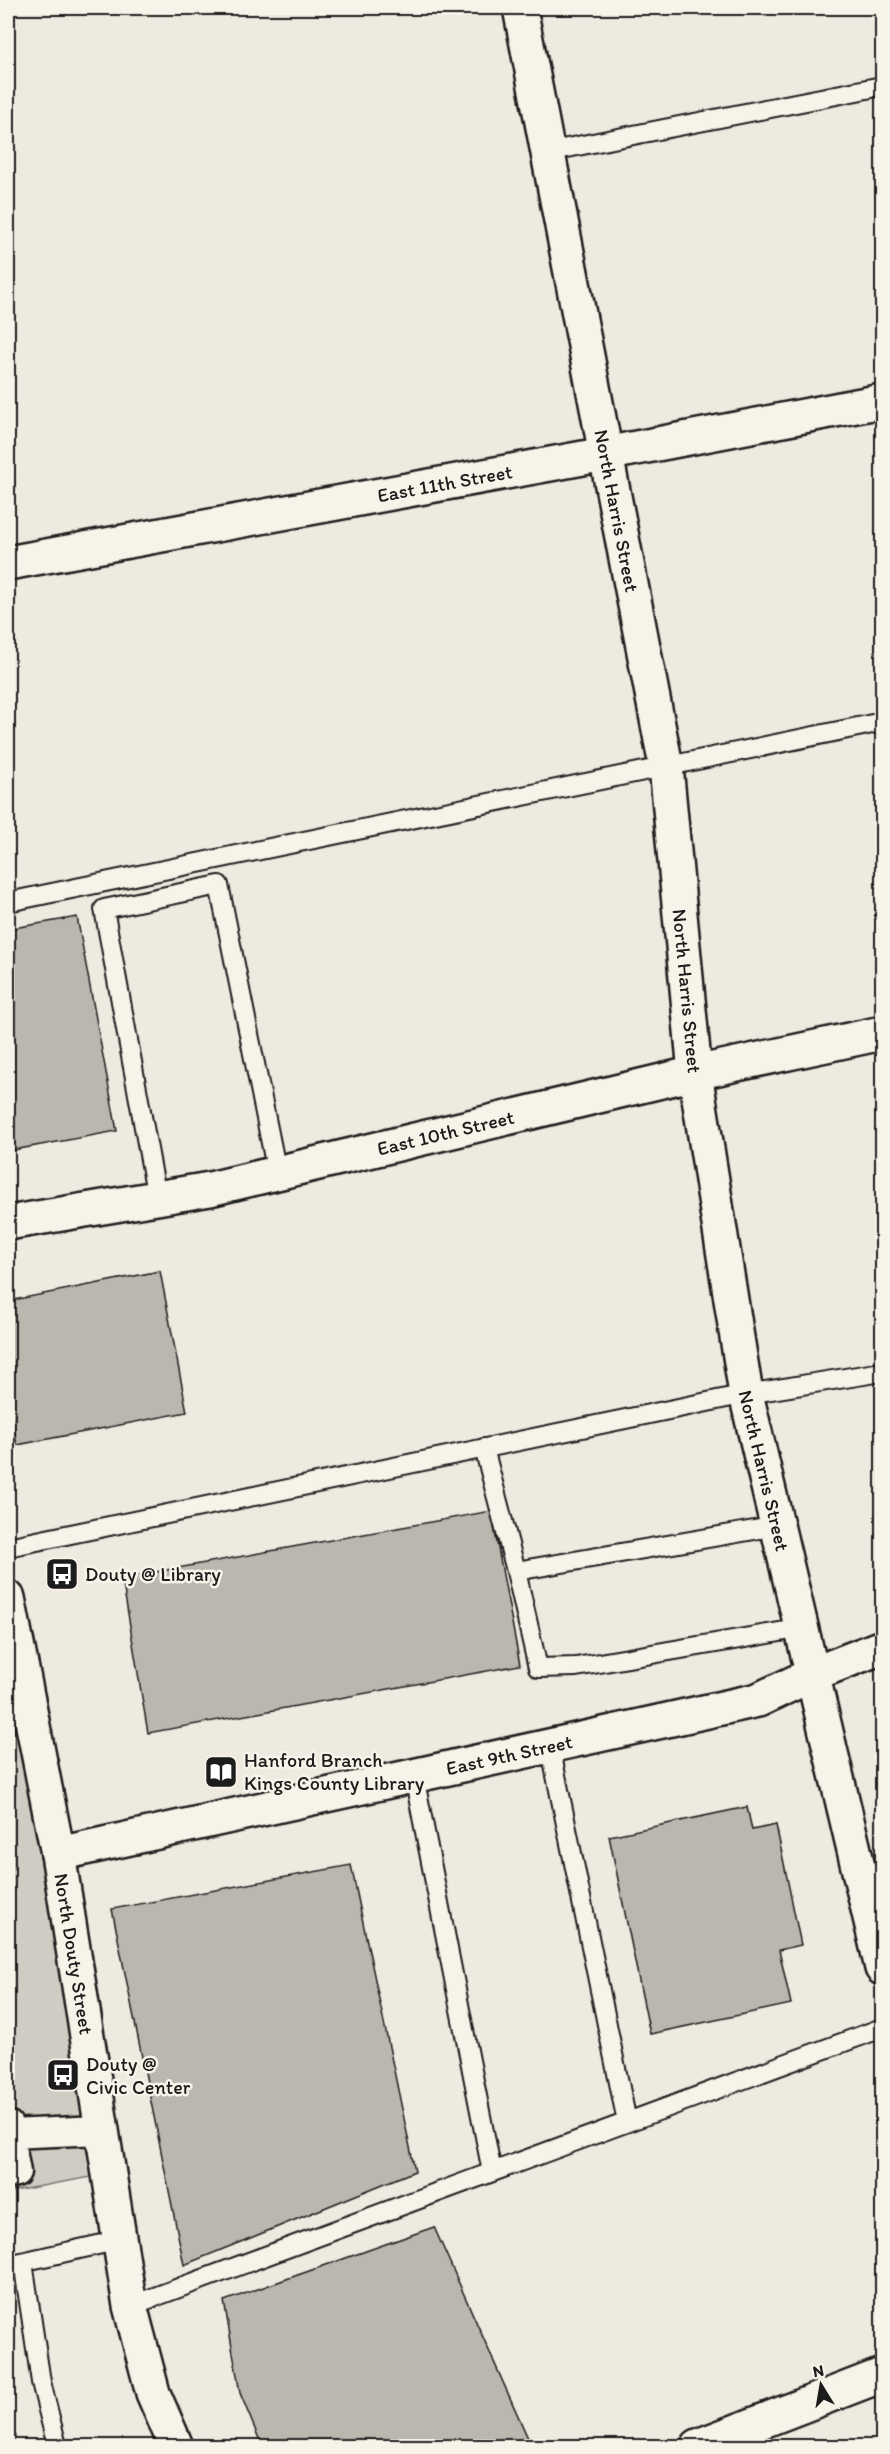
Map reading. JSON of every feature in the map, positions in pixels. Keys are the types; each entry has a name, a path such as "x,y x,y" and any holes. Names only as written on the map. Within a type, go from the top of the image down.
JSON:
{"street":[{"name":"North Harris Street","path":"519,8 666,766 695,1073 746,1394 882,1968"},
{"name":"East 11th Street","path":"8,563 882,401"},
{"name":"East 10th Street","path":"8,1223 210,1189 695,1073 882,1033"},
{"name":"North Douty Street","path":"8,1598 58,1854 100,2130 130,2306 153,2393 176,2446"},
{"name":"East 9th Street","path":"58,1854 758,1700 813,1674 882,1647"},
{"path":"8,2174 16,2172 8,2129 100,2130"},
{"path":"719,2443 882,2375"}],"lane":[{"path":"547,152 882,86"},
{"path":"8,902 882,722"},
{"path":"157,1198 104,909 219,885 277,1173"},
{"path":"8,1547 746,1394 882,1372"},
{"path":"484,1448 538,1668 576,1667 802,1628"},
{"path":"516,1571 778,1526"},
{"path":"550,1746 627,2122"},
{"path":"414,1776 492,2172"},
{"path":"130,2306 882,2028"},
{"path":"57,2446 15,2263 120,2240"}],"shaded area":[{"path":"8,1603 108,2174 8,2192"}],"building":[{"path":"77,917 117,1131 8,1151 8,929"},
{"path":"160,1271 187,1412 17,1445 8,1396 8,1301"},
{"path":"491,1511 520,1665 148,1733 122,1578"},
{"path":"747,1807 752,1830 776,1825 801,1945 779,1950 791,2004 650,2034 609,1836"},
{"path":"351,1865 415,2171 184,2265 112,1909"},
{"path":"434,2227 531,2445 262,2446 240,2393 224,2301"}],"place":[{"name":"Douty @ Library","path":"62,1574"},
{"name":"Hanford Branch Kings County Library","path":"221,1772"},
{"name":"Douty @ Civic Center","path":"63,2075"}]}
